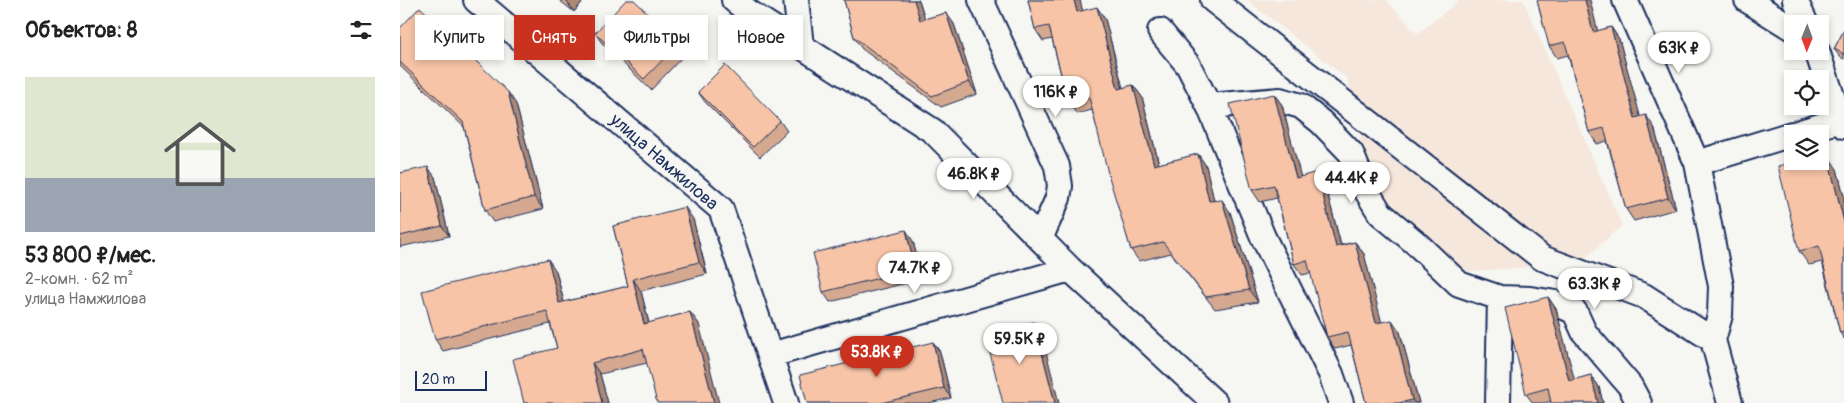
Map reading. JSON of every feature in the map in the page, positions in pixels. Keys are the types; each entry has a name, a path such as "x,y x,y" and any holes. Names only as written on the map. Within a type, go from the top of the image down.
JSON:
{"street":[{"name":"улица Намжилова","path":"476,0 721,209 786,403"},
{"path":"734,0 753,15"},
{"path":"796,0 798,15"},
{"path":"981,0 1057,166 1060,186 1058,198 1040,239"},
{"path":"1214,0 1542,258 1644,296 1713,340"},
{"path":"1625,0 1697,163 1721,286 1720,316 1713,340 1730,403"},
{"path":"1747,0 1784,23"},
{"path":"1795,0 1802,15"},
{"path":"1160,31 1188,65 1209,106 1263,237 1331,374 1341,403"},
{"path":"803,47 933,131 1070,269 1215,403"},
{"path":"1820,60 1842,123 1829,126"},
{"path":"1209,106 1280,100 1301,106 1321,122 1351,153 1366,190 1380,213 1417,244 1459,284 1500,298 1530,299 1556,303 1575,312 1584,332 1630,386 1639,403"},
{"path":"1697,163 1784,137"},
{"path":"771,355 1070,269"},
{"path":"1498,403 1500,298"}],"shaded area":[{"path":"1247,0 1386,0 1417,34 1460,0 1523,0 1622,225 1579,264 1457,272 1370,185 1348,79"}],"building":[{"path":"626,0 634,0 650,15 612,15"},
{"path":"844,0 914,0 920,20 946,13 969,82 932,96 854,37"},
{"path":"1028,0 1074,0 1077,12 1097,7 1118,89 1133,85 1154,165 1198,154 1209,201 1222,200 1249,290 1206,297 1163,242 1131,250 1109,177 1089,97 1068,102 1049,26 1035,29"},
{"path":"1537,0 1585,0 1593,32 1611,27 1635,118 1646,115 1668,198 1626,209 1604,128 1589,132 1565,42 1549,46"},
{"path":"420,7 428,15 415,15 415,60 475,60 508,92 534,197 485,210 463,122 400,62 400,28"},
{"path":"605,22 605,42 595,33"},
{"path":"1844,30 1844,54 1834,49"},
{"path":"624,60 662,60 644,79"},
{"path":"725,65 780,121 753,147 698,92"},
{"path":"1274,94 1296,178 1317,172 1336,247 1355,242 1376,323 1392,320 1412,400 1399,403 1366,403 1348,332 1327,337 1307,260 1294,264 1274,185 1252,190 1230,104"},
{"path":"1829,162 1844,222 1844,332 1840,333 1819,246 1799,251 1778,166 1784,165 1784,170 1829,170"},
{"path":"428,167 442,226 400,236 400,173"},
{"path":"685,207 699,262 633,279 644,324 690,312 714,403 657,403 643,349 592,363 602,403 524,403 513,359 557,348 547,311 435,339 422,291 548,259 559,303 628,286 613,226"},
{"path":"906,230 915,269 823,292 813,253"},
{"path":"1548,297 1569,381 1591,375 1598,403 1551,403 1548,388 1526,394 1505,308"},
{"path":"1034,322 1055,403 1003,403 985,334"},
{"path":"933,342 944,388 881,403 807,403 800,375"}]}
